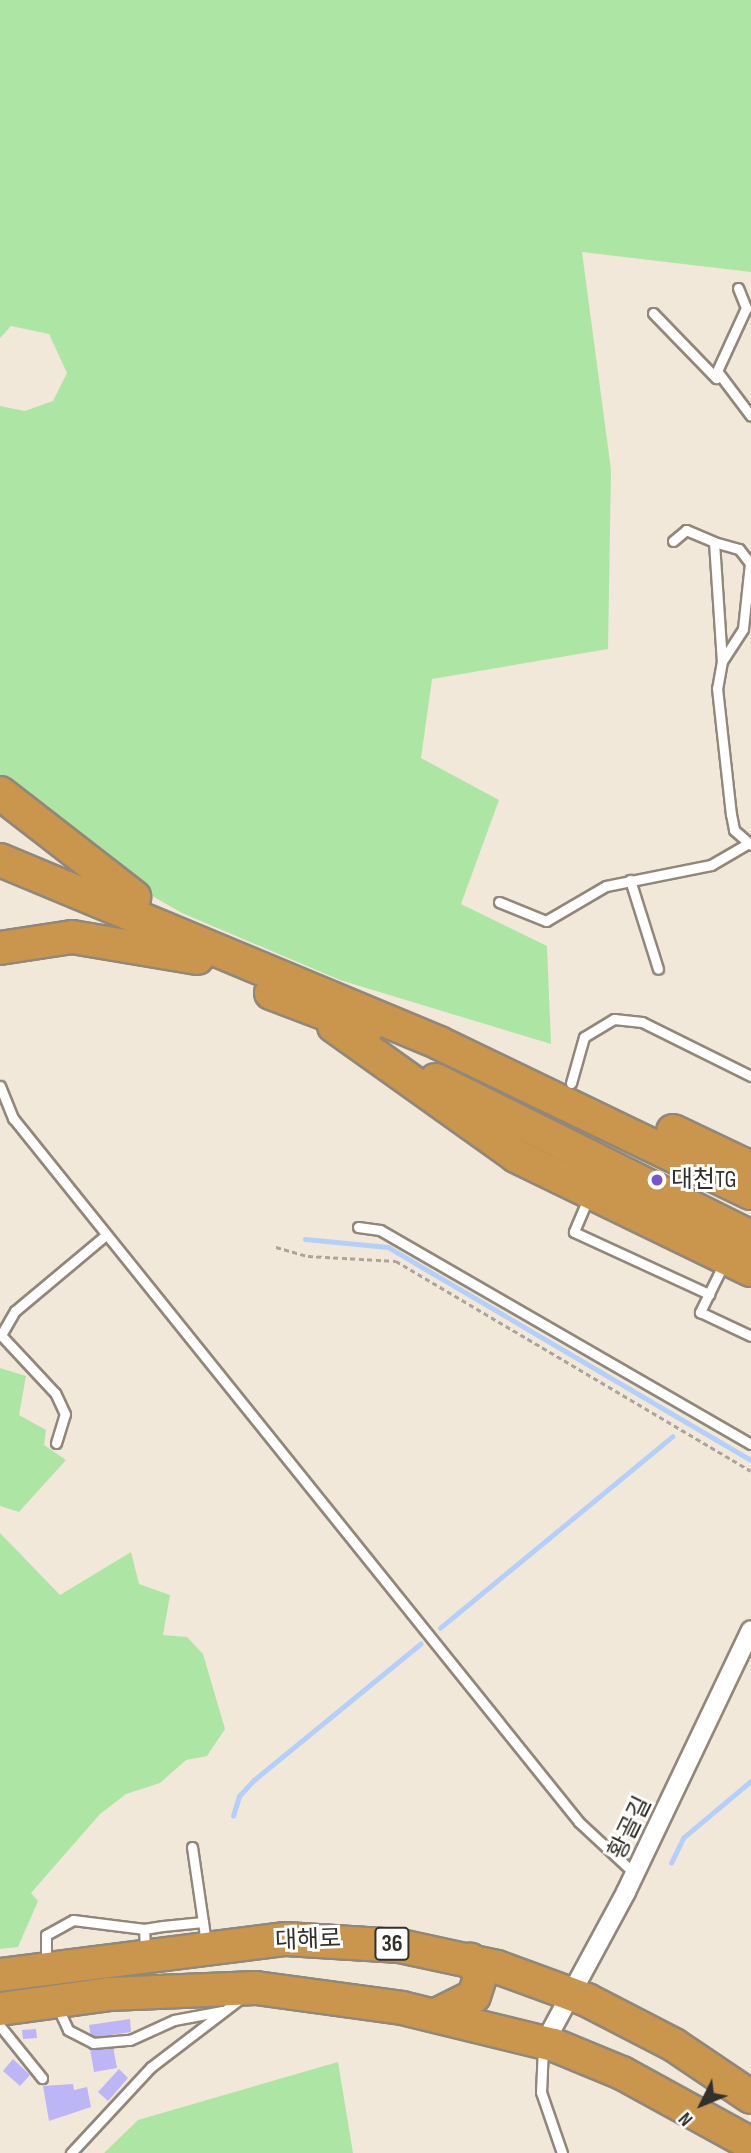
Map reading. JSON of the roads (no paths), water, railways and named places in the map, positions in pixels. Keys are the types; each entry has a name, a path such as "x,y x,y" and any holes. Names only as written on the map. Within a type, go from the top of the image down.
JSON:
{"highway":[{"path":"0,793 100,877 202,950"},
{"path":"0,860 202,950 486,1108 751,1237"},
{"path":"0,879 360,1009 751,1193"},
{"path":"0,948 72,937 202,950"},
{"path":"360,1009 415,1021 571,1083 751,1168"},
{"path":"322,1017 516,1156 590,1195 738,1264"},
{"path":"322,1017 416,1049 751,1209"},
{"name":"대해로","path":"0,1975 47,1969 144,1942 205,1935 328,1937 470,1961 567,1992 674,2046 751,2097"},
{"path":"436,2015 459,2008 480,1986 470,1961"},
{"name":"대해로","path":"0,2009 55,2002 256,1988 436,2015 545,2042 658,2091 751,2144"},
{"path":"658,2091 653,2061 674,2046"}],"street":[{"name":"황골길","path":"545,2042 567,1992 635,1874 751,1630"}],"lane":[{"path":"720,382 718,362 746,309 738,288"},
{"path":"653,313 751,416"},
{"path":"673,541 685,530 739,549 750,561 743,644 722,661"},
{"path":"499,902 546,921 630,880 711,865 749,845 731,814 718,688 722,661 714,541"},
{"path":"630,880 658,969"},
{"path":"571,1083 584,1037 614,1019 642,1022 751,1076"},
{"path":"0,1086 13,1118 579,1822 635,1874"},
{"path":"590,1195 574,1232 709,1294"},
{"path":"358,1227 380,1230 751,1444"},
{"path":"56,1443 65,1415 55,1393 1,1340 15,1311 106,1235"},
{"path":"738,1264 709,1294 701,1312 751,1336"},
{"path":"192,1847 205,1935"},
{"path":"47,1969 46,1936 73,1920 144,1942"},
{"path":"71,2153 150,2067 256,1988"},
{"path":"55,2002 68,2030 93,2043 130,2040 174,2020 224,2010"},
{"path":"0,2026 42,2078"},
{"path":"545,2042 541,2092 562,2153"}],"waterway":[{"path":"305,1239 388,1247 751,1460"},
{"path":"440,1628 672,1437"},
{"path":"233,1816 239,1796 254,1780 420,1644"},
{"path":"671,1863 683,1838 751,1781"}],"place":[{"name":"대천TG","path":"657,1180"}]}
